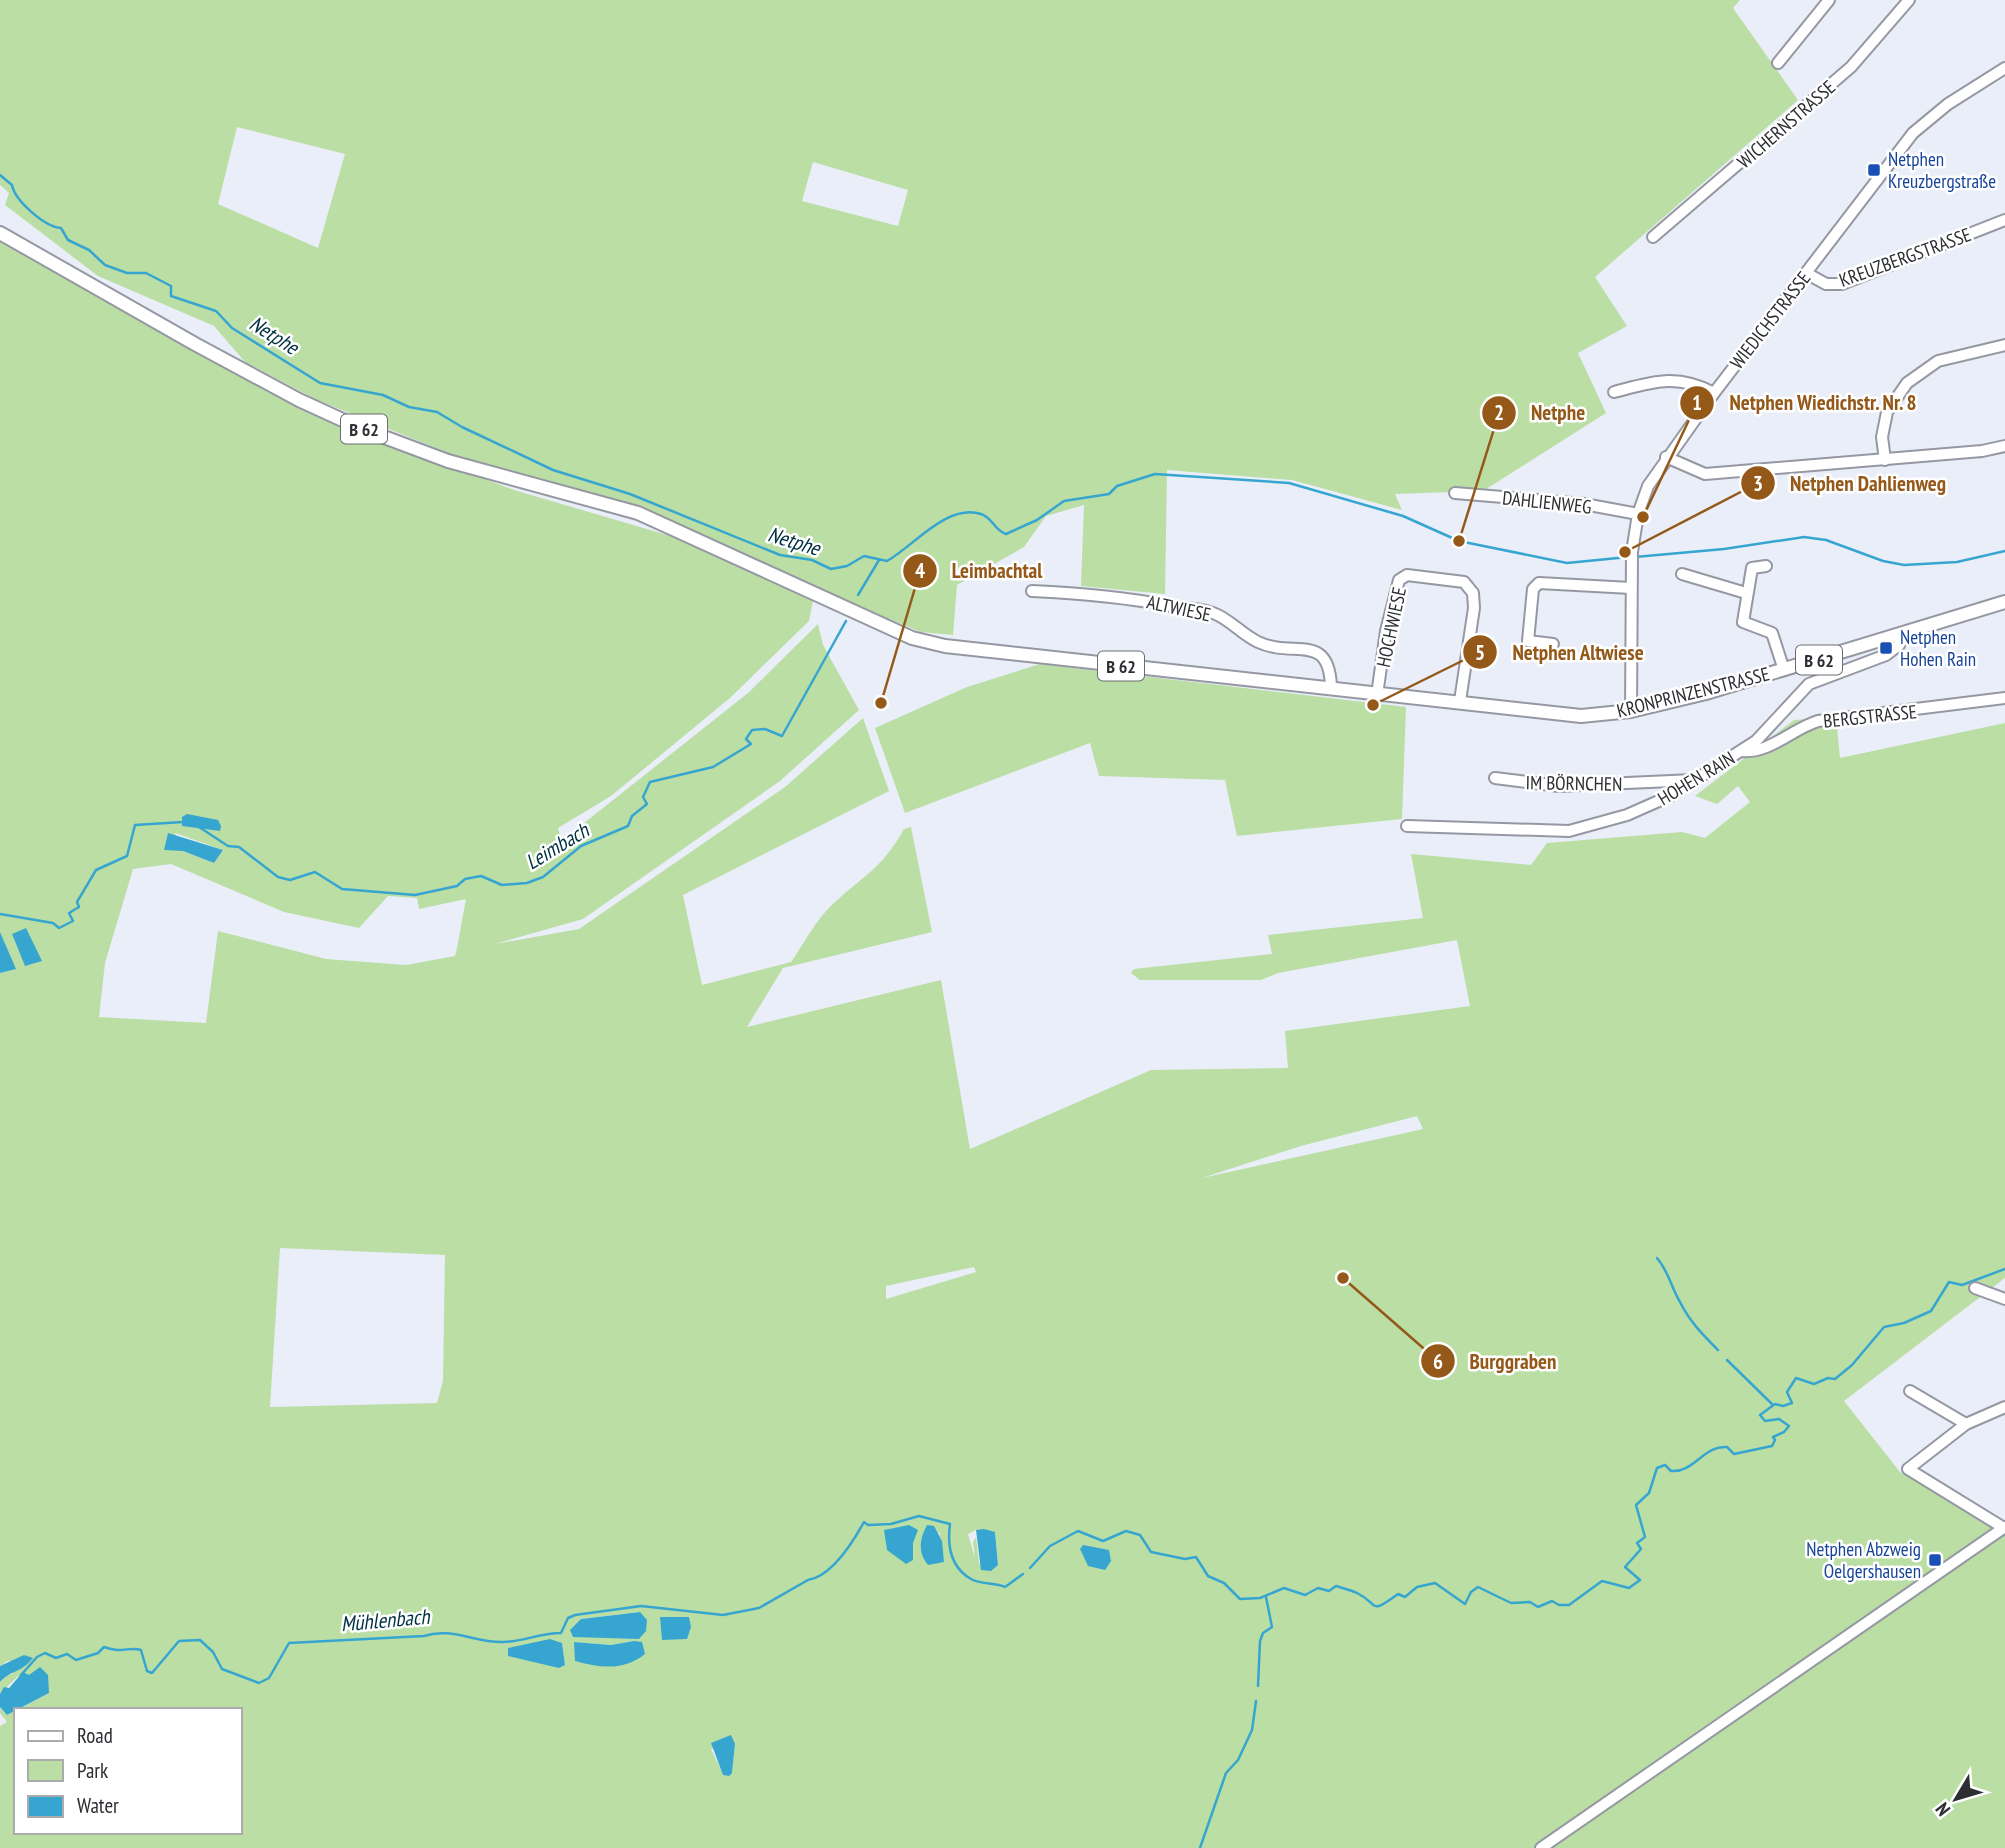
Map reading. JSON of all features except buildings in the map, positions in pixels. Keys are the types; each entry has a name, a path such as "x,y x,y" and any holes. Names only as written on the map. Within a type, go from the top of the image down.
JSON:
{"main road":[{"name":"B 62","path":"0,233 299,400 360,428 448,461 638,513 912,638 976,650 1331,687"},
{"name":"KRONPRINZENSTRASSE","path":"1331,687 1377,695 1460,701 1581,716 1631,711 1784,670 2005,602"}],"street":[{"path":"1778,63 1829,0"},
{"name":"WICHERNSTRASSE","path":"1653,237 1851,67 1909,0"},
{"name":"WIEDICHSTRASSE","path":"1631,711 1632,552 1637,514 1648,486 1666,457 1714,393 1913,133 1957,98 2005,68"},
{"name":"KREUZBERGSTRASSE","path":"1807,273 1826,284 1842,284 2005,220"},
{"path":"1885,460 1882,437 1887,412 1907,383 1938,361 2005,345"},
{"path":"1614,392 1675,380 1698,385 1714,393"},
{"path":"1666,457 1705,474 1982,452 2005,446"},
{"name":"DAHLIENWEG","path":"1455,493 1584,504 1637,514"},
{"path":"1766,566 1752,568 1743,622 1772,633 1784,670"},
{"path":"1682,574 1746,593"},
{"name":"HOCHWIESE","path":"1377,695 1389,618 1399,580 1408,575 1464,582 1473,593 1474,608 1460,701"},
{"path":"1553,644 1528,641 1533,589 1539,583 1630,588"},
{"name":"ALTWIESE","path":"1032,591 1119,596 1212,612 1258,642 1276,648 1317,651 1326,659 1330,669 1331,687"},
{"name":"HOHEN RAIN","path":"1407,826 1577,830 1658,802 1742,751 1773,726 1810,684 1886,655 1899,645 1904,635"},
{"name":"BERGSTRASSE","path":"1742,751 1756,752 1795,729 1818,721 2005,698"},
{"name":"IM BÖRNCHEN","path":"1495,778 1559,786 1696,780"},
{"path":"1975,1287 2005,1299"},
{"path":"1910,1391 1966,1424"},
{"path":"1541,1848 2005,1527 1908,1469 1966,1424 2005,1407"}],"green space":[{"path":"0,0 1740,0 1733,8 1798,100 1595,277 1627,326 1578,353 1606,413 1483,491 1395,494 1402,510 1292,480 1167,470 1165,594 1081,586 1084,505 1046,516 1024,547 957,585 953,635 921,632 622,501 463,459 315,399 245,362 214,326 98,276 5,205 9,193 0,185","holes":["237,127 345,154 318,248 218,204","813,162 908,190 898,226 802,201"]},
{"path":"0,238 323,418 514,490 691,542 813,601 809,621 730,698 611,796 558,828 561,838 574,831 748,693 818,624 823,645 859,710 780,781 583,919 495,944 579,929 785,787 863,718 889,791 683,895 702,985 791,962 824,914 887,855 904,829 911,827 932,932 783,968 747,1027 941,980 970,1149 1151,1070 1288,1068 1285,1031 1470,1006 1457,940 1278,973 1261,980 1140,980 1131,973 1134,969 1272,954 1268,935 1423,918 1411,854 1531,865 1547,843 1682,832 1705,838 1750,802 1738,786 1717,804 1695,796 1794,720 1836,717 1840,758 2005,723 2005,1278 1844,1401 1900,1472 2005,1532 2005,1848 0,1848 0,1726 7,1722 0,1713 0,1707 7,1715 14,1711 14,1834 242,1834 242,1708 21,1708 49,1693 46,1680 29,1675 17,1677 0,1694 0,1682 6,1674 13,1674 9,1660 0,1666 0,973 15,969 0,932","holes":["175,833 223,850 214,863 183,851","171,864 284,912 359,928 388,896 417,898 419,909 466,899 455,956 406,965 326,959 218,931 206,1023 99,1017 105,963 133,869","1417,1116 1423,1129 1202,1178 1301,1146","280,1248 445,1255 443,1381 437,1403 270,1407","974,1267 976,1272 886,1299 886,1286","976,1530 995,1532 998,1565 979,1563 976,1537 973,1542 975,1558 968,1534","939,1532 944,1562 920,1548","639,1612 639,1639 621,1637 581,1619","634,1641 591,1665 574,1642 611,1645","562,1643 565,1665 508,1656 508,1648","735,1744 732,1773 723,1774 711,1749"]},
{"path":"1040,664 1406,707 1402,819 1237,836 1225,780 1099,776 1090,743 905,813 875,728 967,687"}],"water":[{"path":"187,814 218,820 220,831 182,826 182,817"},
{"path":"168,833 223,850 214,863 183,851 164,850"},
{"path":"26,928 42,961 25,966 12,934"},
{"path":"0,932 16,969 0,973"},
{"path":"909,1525 918,1530 913,1543 913,1560 906,1564 887,1550 884,1530"},
{"path":"927,1525 934,1526 942,1541 944,1562 928,1565 922,1555 921,1540"},
{"path":"976,1530 995,1532 998,1565 991,1571 981,1570"},
{"path":"1083,1545 1109,1550 1111,1561 1105,1570 1088,1566 1080,1549"},
{"path":"640,1612 647,1620 646,1631 639,1639 573,1637 570,1630 581,1619"},
{"path":"660,1617 689,1617 691,1627 687,1639 662,1640"},
{"path":"550,1639 562,1643 565,1665 559,1668 508,1656 508,1648"},
{"path":"574,1642 611,1645 642,1642 645,1654 629,1663 603,1666 575,1661"},
{"path":"24,1655 33,1658 0,1682 0,1666"},
{"path":"40,1667 48,1675 49,1693 20,1708 14,1708 14,1711 7,1715 0,1707 0,1694 4,1687 9,1688 23,1672 29,1675"},
{"path":"731,1735 735,1744 732,1773 729,1776 723,1775 711,1743"}],"waterway":[{"name":"Netphe","path":"0,175 12,185 19,198 32,212 54,227 61,228 68,240 89,250 105,265 127,273 146,273 171,286 171,296 216,311 232,328 320,383 383,395 409,407 437,412 462,427 553,470 630,494 780,555 812,560 831,569 847,566 864,556 887,561 931,528 956,515 968,512 981,514 1006,534 1037,520 1064,501 1109,494 1117,486 1155,474 1289,483 1403,516 1459,541 1567,563 1628,557"},
{"name":"Netphe","path":"1635,557 1724,549 1804,537 1826,540 1883,561 1904,565 1957,562 2005,551"},
{"name":"Leimbach","path":"858,595 879,560"},
{"name":"Leimbach","path":"199,827 228,846 239,847 278,877 290,880 315,872 342,889 415,895 457,886 465,879 481,876 502,885 527,883 543,877 581,846 628,826 632,816 647,804 643,797 650,782 713,767 751,744 746,739 752,730 765,729 782,736 846,621"},
{"name":"Leimbach","path":"0,914 53,923 59,928 73,921 69,913 79,907 77,902 96,870 127,856 135,825 183,822"},
{"path":"1657,1258 1688,1316 1718,1350"},
{"name":"Mühlenbach","path":"1030,1568 1050,1546 1078,1531 1103,1541 1126,1531 1140,1535 1151,1552 1185,1559 1196,1557 1208,1576 1224,1583 1240,1599 1260,1598 1284,1588 1305,1595 1318,1588 1329,1591 1336,1586 1357,1593 1378,1606 1398,1594 1405,1597 1417,1587 1435,1583 1465,1604 1471,1592 1478,1587 1511,1603 1530,1602 1538,1607 1552,1601 1559,1605 1569,1605 1602,1581 1629,1588 1640,1580 1625,1567 1641,1549 1637,1543 1645,1537 1636,1505 1649,1493 1657,1468 1665,1465 1671,1471 1686,1468 1705,1454 1719,1448 1727,1447 1734,1454 1772,1446 1775,1440 1773,1437 1784,1432 1789,1426 1779,1419 1765,1421 1760,1415 1775,1404 1783,1406 1792,1403 1787,1392 1796,1378 1814,1384 1828,1378 1835,1379 1852,1365 1884,1327 1904,1323 1931,1311 1949,1282 1962,1285 2005,1269"},
{"path":"1727,1360 1772,1404"},
{"name":"Mühlenbach","path":"21,1675 37,1657 45,1653 56,1658 67,1654 76,1660 98,1653 104,1647 141,1650 147,1671 152,1673 179,1641 200,1640 213,1652 222,1669 259,1683 269,1678 289,1643 443,1633 508,1642 561,1633 568,1618 575,1615 641,1606 723,1615 759,1608 825,1572 848,1548 864,1522 868,1525 891,1524 919,1516 950,1524 949,1540 954,1562 971,1579 1005,1587 1023,1574"},
{"path":"1258,1686 1260,1641 1263,1633 1272,1627 1266,1597"},
{"path":"1200,1848 1226,1773 1238,1760 1252,1730 1256,1701"}],"place":[{"name":"Netphen Kreuzbergstraße","path":"1874,170"},
{"name":"Netphen Wiedichstr. Nr. 8","path":"1643,517"},
{"name":"Netphe","path":"1459,541"},
{"name":"Netphen Dahlienweg","path":"1625,552"},
{"name":"Netphen Hohen Rain","path":"1886,648"},
{"name":"Leimbachtal","path":"881,703"},
{"name":"Netphen Altwiese","path":"1373,705"},
{"name":"Burggraben","path":"1343,1278"},
{"name":"Netphen Abzweig Oelgershausen","path":"1935,1560"}]}
